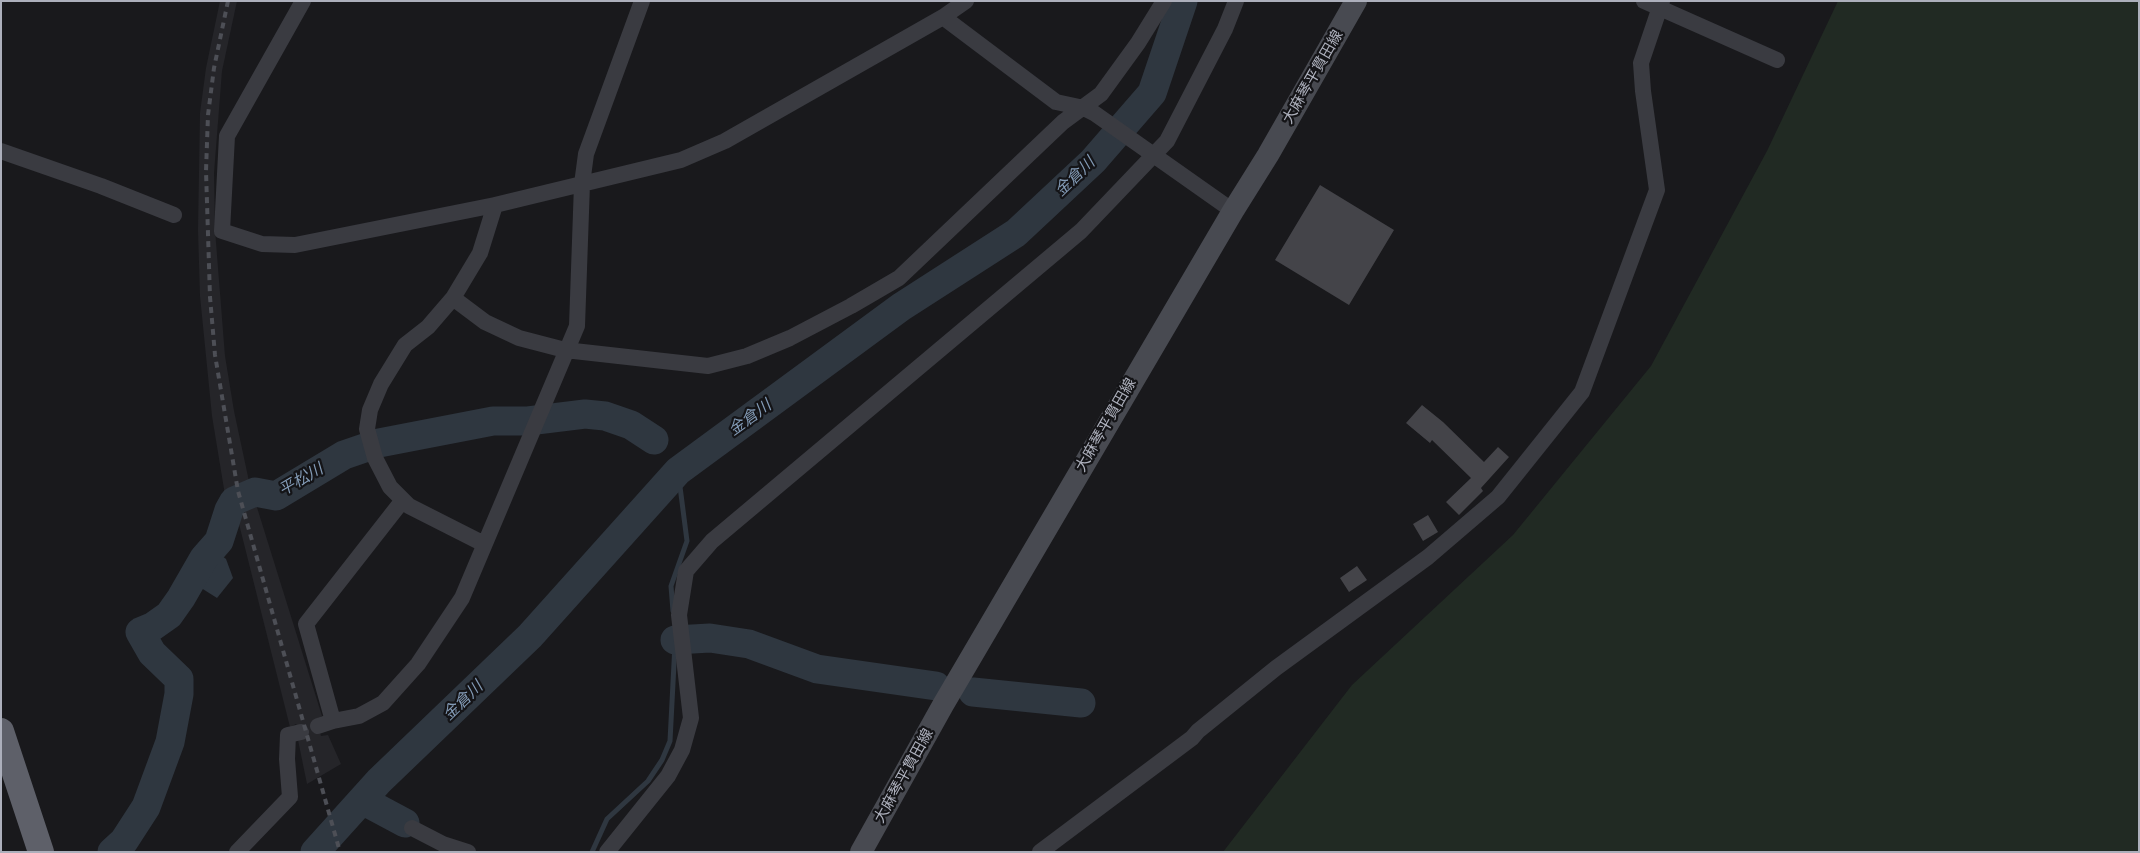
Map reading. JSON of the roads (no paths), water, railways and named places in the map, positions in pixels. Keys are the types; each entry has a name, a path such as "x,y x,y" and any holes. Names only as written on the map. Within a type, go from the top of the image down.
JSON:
{"highway":[{"path":"1,731 41,852"}],"main road":[{"name":"大麻琴平貫田線","path":"861,852 943,704 1233,210 1268,155 1356,1"}],"street":[{"path":"303,1 227,136 222,231 262,244 295,245 496,205 681,160 725,142 943,17 966,1"},
{"path":"403,500 306,624 325,724 359,716 383,702 418,664 462,598 565,350 577,326 582,184 586,154 642,1"},
{"path":"452,298 486,322 519,338 565,350 708,366 747,356 790,338 899,278 1062,122 1089,111 1138,43 1164,1"},
{"path":"607,852 668,776 685,742 691,718 679,615 686,571 720,535 1081,231 1150,153 1167,141 1225,29 1236,1"},
{"path":"1644,1 1661,5 1776,60"},
{"path":"1040,852 1192,738 1198,731 1276,668 1428,557 1498,496 1582,392 1657,190 1643,91 1641,62 1661,5"},
{"path":"943,17 1056,102 1089,111 1233,210"},
{"path":"1,151 101,186 174,215"},
{"path":"484,544 409,506 390,487 375,458 367,428 370,410 381,384 405,345 428,327 452,298 480,253 496,205"},
{"path":"237,852 290,797 287,759 288,736 301,732"},
{"path":"412,828 443,844 468,852"}],"waterway":[{"name":"金倉川","path":"315,852 379,781 530,636 678,471 901,307 1016,233 1093,161 1152,93 1183,1"},
{"name":"平松川","path":"112,852 124,841 146,807 170,742 179,694 179,679 152,653 140,632 152,627 169,615 204,558 219,541 229,510 234,501 255,492 276,496 344,455 379,443 493,421 528,421 585,414 605,416 631,425 654,440"},
{"path":"673,611 671,586 687,541 678,471"},
{"path":"675,640 710,638 749,644 817,669 936,686"},
{"path":"592,852 607,819 648,781 662,760 670,741 675,644"},
{"path":"973,692 1081,703"},
{"path":"362,800 405,823"}],"railway":[{"path":"228,1 214,68 208,115 206,171 210,297 215,355 238,491 340,852"}]}
